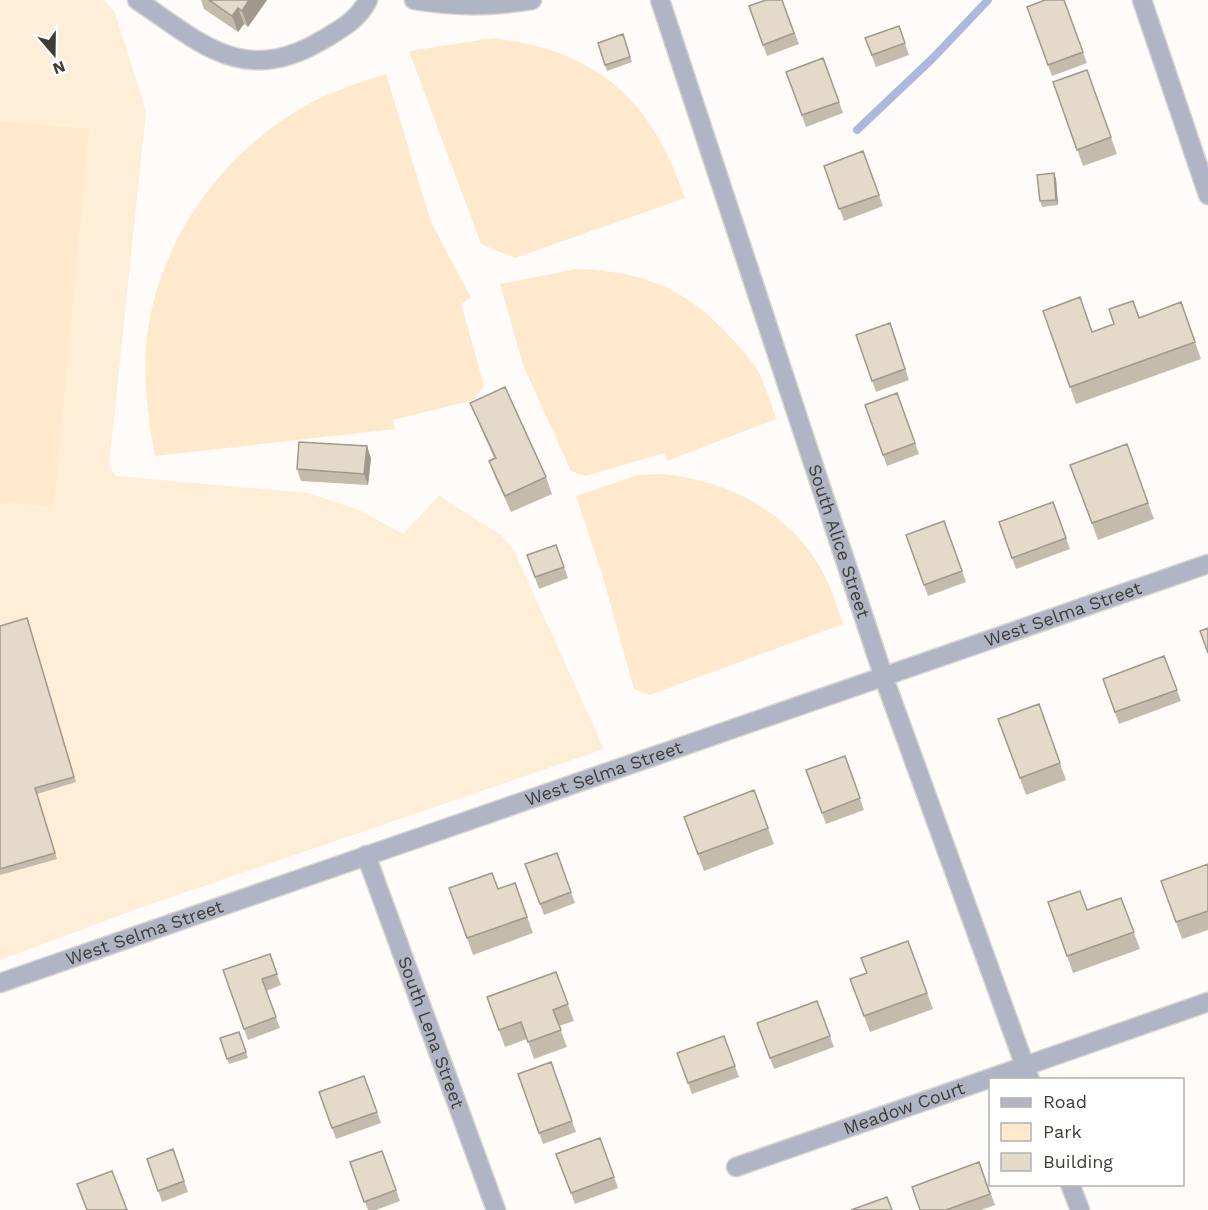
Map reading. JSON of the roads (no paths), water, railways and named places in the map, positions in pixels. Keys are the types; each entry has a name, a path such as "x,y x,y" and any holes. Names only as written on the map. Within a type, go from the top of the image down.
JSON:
{"street":[{"path":"137,0 219,54 248,60 274,57 313,46 351,23 368,0"},
{"path":"414,0 447,5 491,7 532,0"},
{"name":"South Alice Street","path":"660,0 884,678 1027,1072"},
{"path":"1142,0 1208,195"},
{"name":"West Selma Street","path":"0,983 1208,564"},
{"name":"South Lena Street","path":"366,855 496,1210"},
{"name":"Meadow Court","path":"1009,1078 1208,1002"},
{"name":"Meadow Court","path":"736,1167 989,1084"},
{"path":"1070,1186 1080,1210"}],"waterway":[{"path":"857,130 933,58 988,0"}]}
